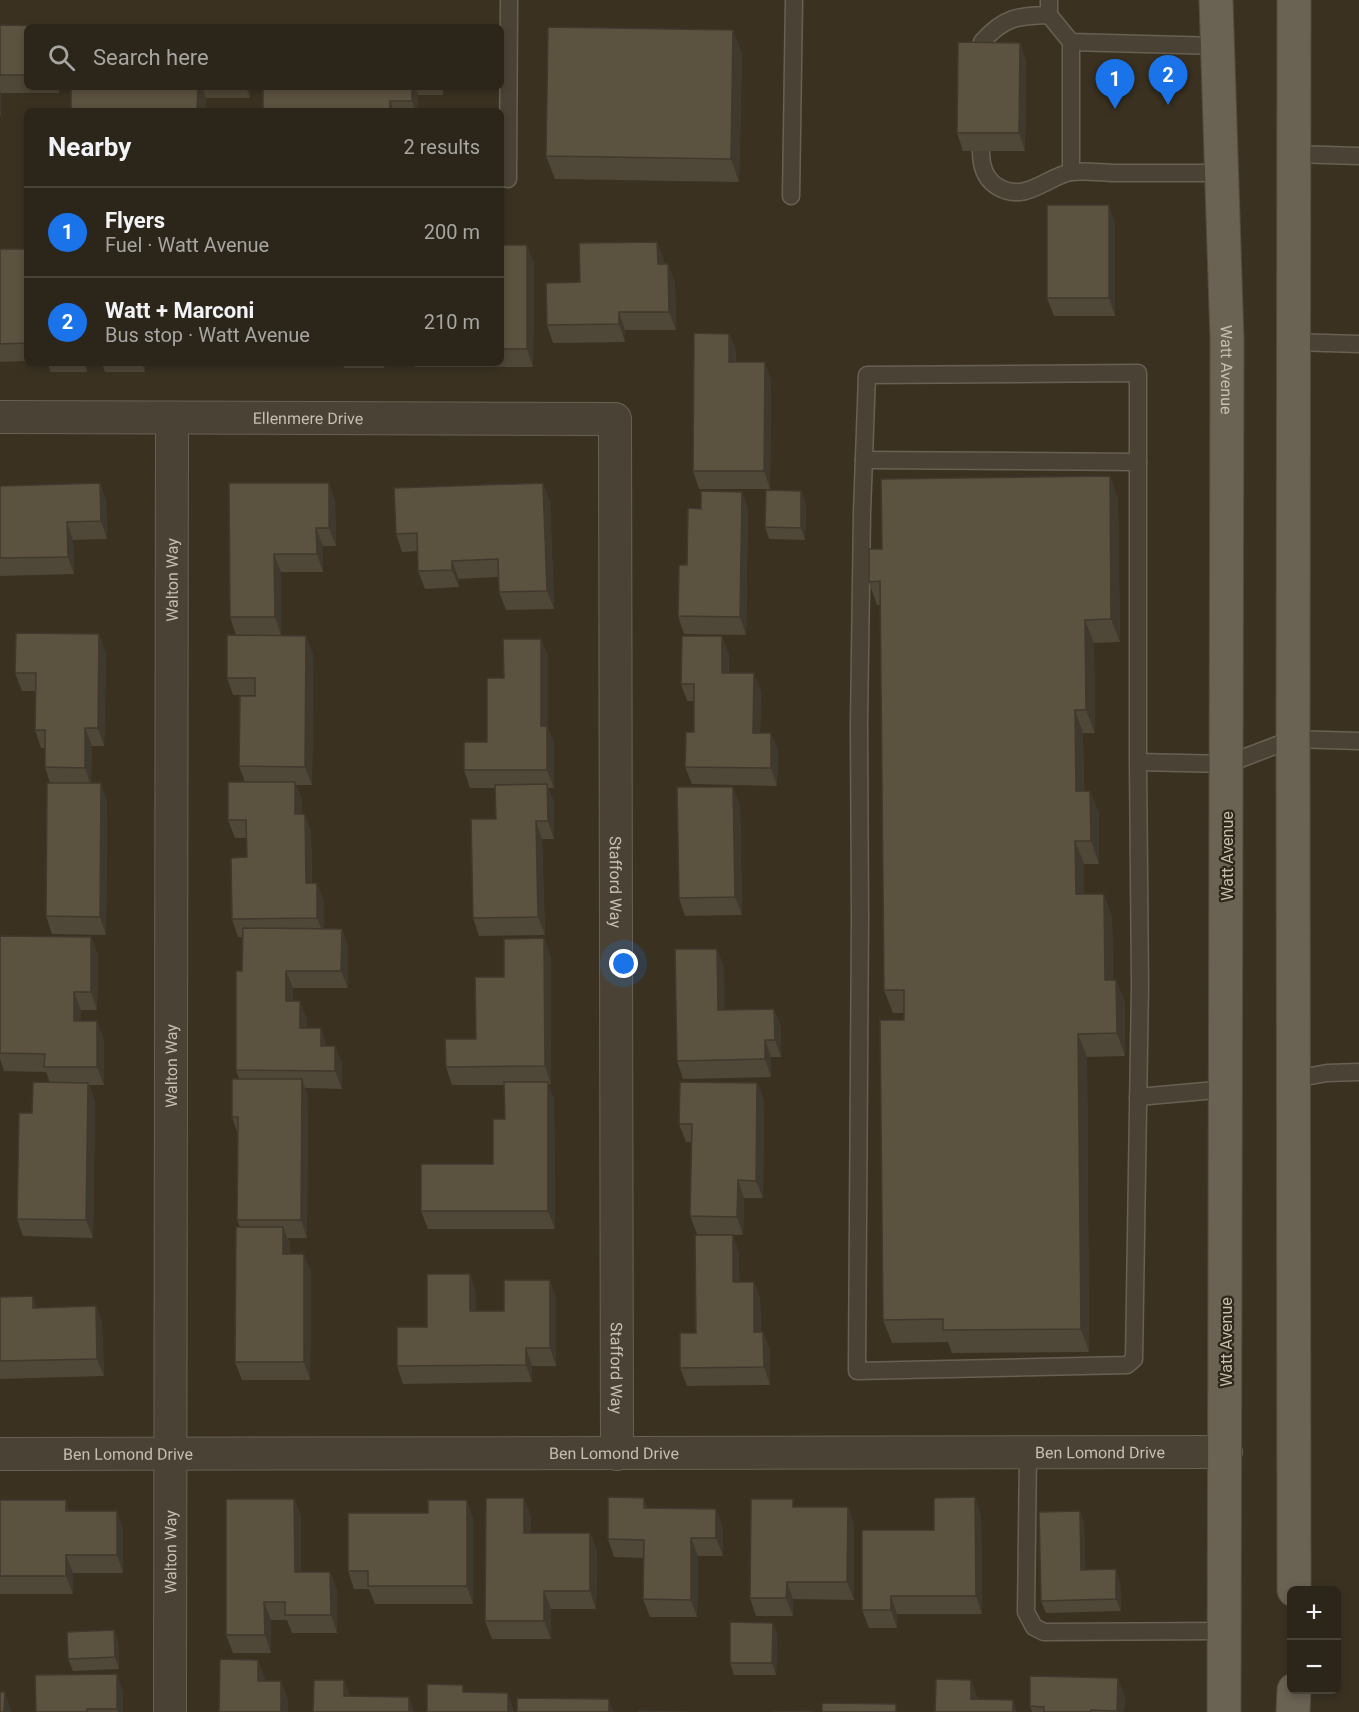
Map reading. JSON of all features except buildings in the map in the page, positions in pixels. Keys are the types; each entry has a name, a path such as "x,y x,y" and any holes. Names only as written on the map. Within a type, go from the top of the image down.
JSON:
{"main road":[{"name":"Watt Avenue","path":"1216,0 1227,339 1224,1712"},
{"path":"1294,0 1294,1586"},
{"path":"1293,1694 1293,1712"}],"street":[{"name":"Ellenmere Drive","path":"0,417 615,419"},
{"name":"Walton Way","path":"170,1712 172,418"},
{"name":"Stafford Way","path":"615,419 617,1454"},
{"name":"Ben Lomond Drive","path":"0,1454 1226,1452"}],"lane":[{"path":"508,179 509,0"},
{"path":"791,196 794,0"},
{"path":"982,76 982,42 993,30 1007,20 1050,8 1071,42 1071,172"},
{"path":"1071,42 1218,46"},
{"path":"982,111 983,168 988,178 996,186 1007,191 1030,190 1071,172 1223,173"},
{"path":"1293,154 1359,156"},
{"path":"1293,342 1359,344"},
{"path":"1138,373 1140,985 1134,1359 1127,1365 857,1371 859,724 864,460 867,375 1138,373"},
{"path":"864,460 1138,462"},
{"path":"1138,762 1227,764 1293,739 1359,741"},
{"path":"1294,1078 1327,1073 1359,1072"},
{"path":"1138,1097 1227,1089"},
{"path":"1028,1453 1026,1612 1034,1627 1044,1632 1224,1631"}],"place":[{"name":"Watt + Marconi","path":"1168,105"},
{"name":"Flyers","path":"1115,109"}]}
